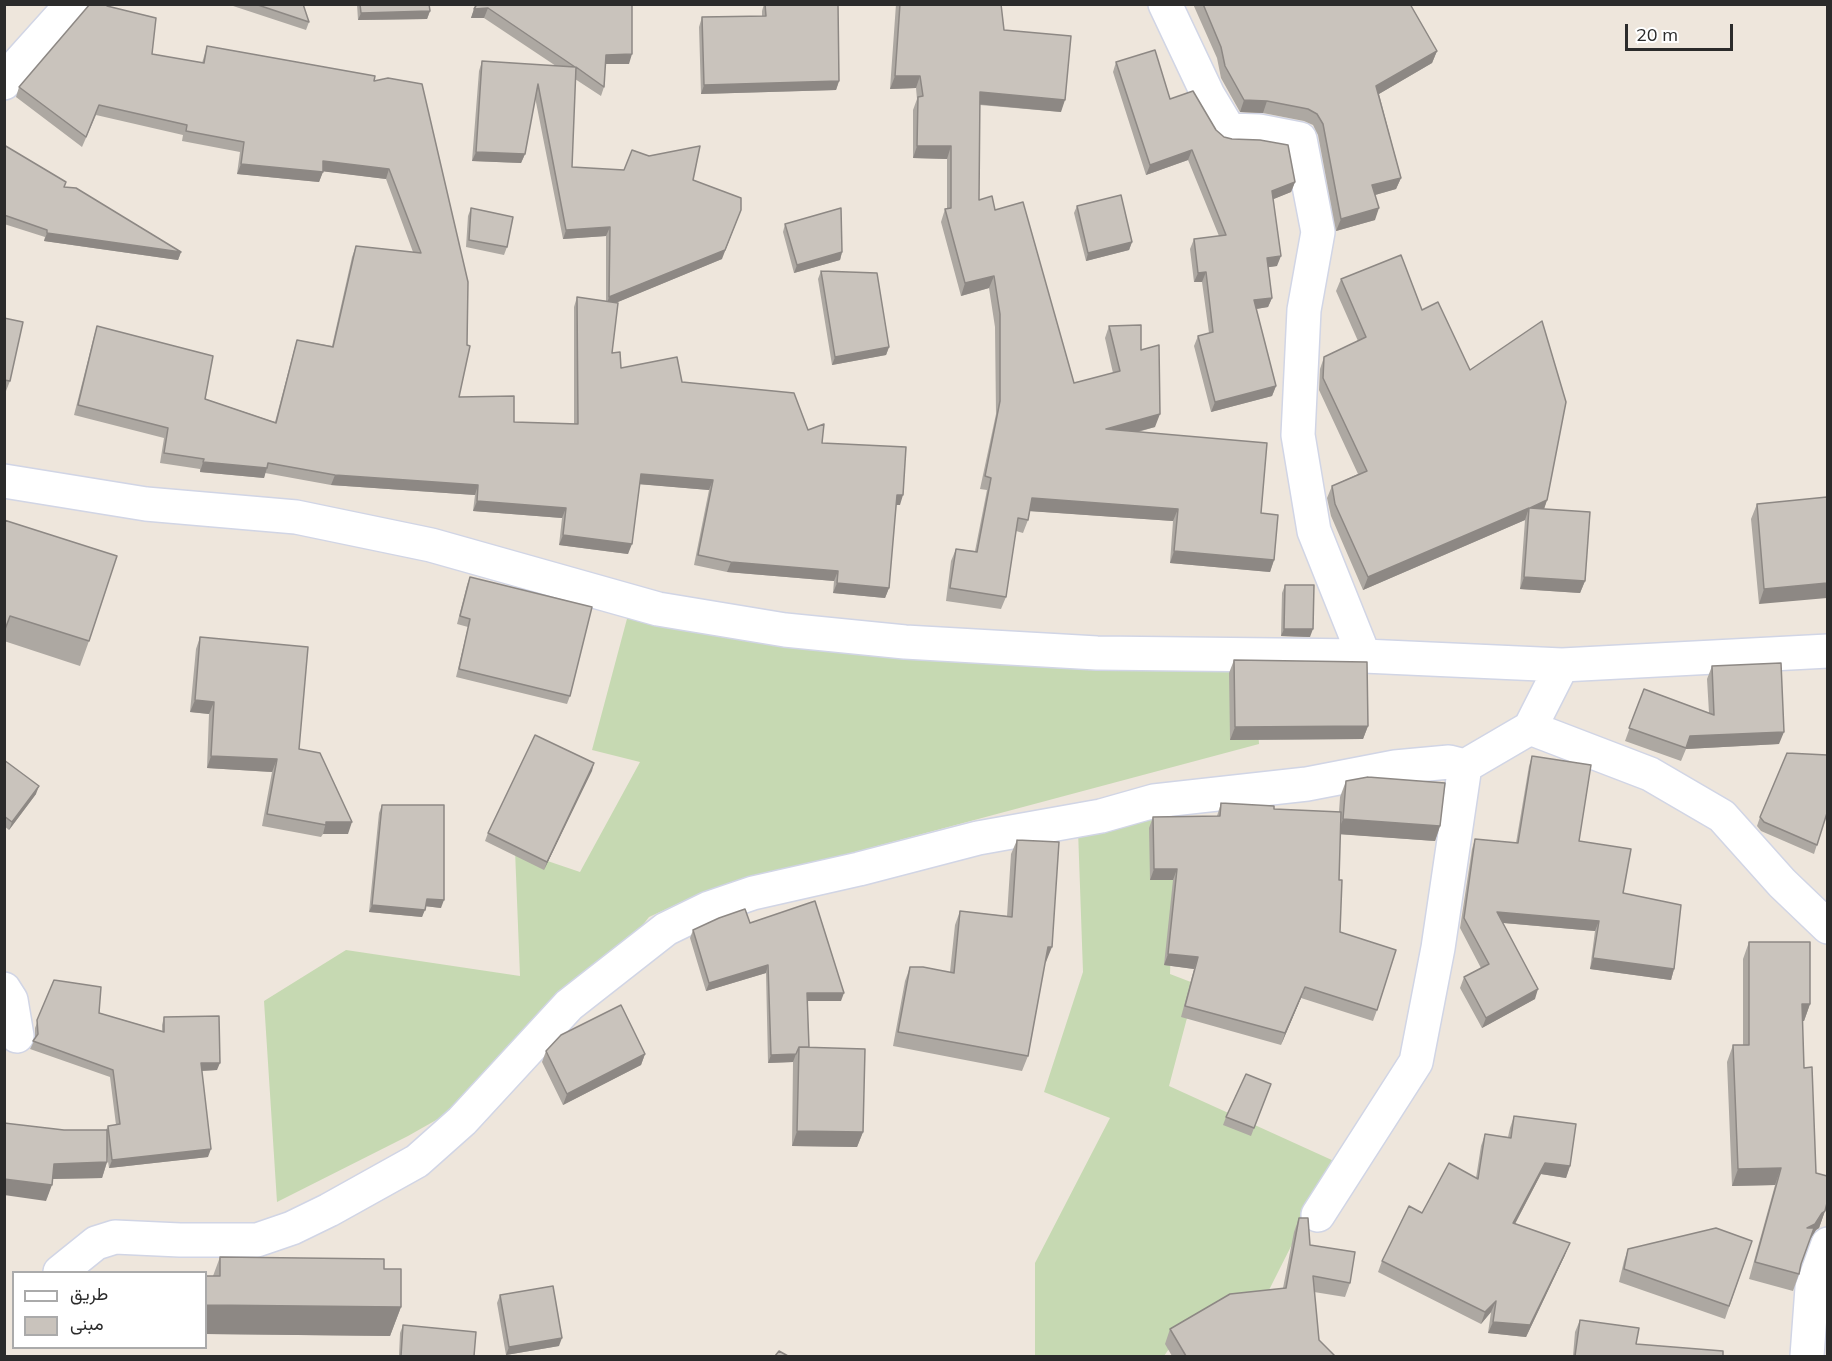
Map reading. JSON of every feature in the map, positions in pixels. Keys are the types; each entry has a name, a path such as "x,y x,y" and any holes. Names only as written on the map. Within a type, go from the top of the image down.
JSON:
{"street":[{"path":"4,83 11,72 72,4"},
{"path":"1166,4 1208,95 1229,130 1259,131 1300,139 1318,232 1304,310 1299,435 1314,531 1364,656"},
{"path":"4,481 146,504 296,517 431,545 657,609 785,630 905,642 1097,653 1364,656 1562,665 1827,651"},
{"path":"61,1271 96,1243 115,1237 180,1240 257,1239 292,1228 329,1210 417,1161 462,1120 569,1005 666,929 709,908 753,892 859,869 978,838 1101,816 1154,801 1306,784 1395,767 1449,762 1465,766 1530,728 1562,665"},
{"path":"1530,728 1650,774 1722,816 1782,883 1827,927"},
{"path":"1318,1215 1416,1062 1438,948 1465,766"},
{"path":"4,989 12,999 17,1036"},
{"path":"1807,1356 1812,1288 1827,1244"}],"green space":[{"path":"628,615 809,650 991,659 1254,664 1259,744 701,893 649,917 584,1000 498,1085 408,1136 277,1202 264,1001 346,950 520,976 515,850 580,872 640,762 592,750"},
{"path":"1176,814 1170,974 1196,984 1169,1086 1334,1161 1269,1290 1187,1323 1164,1356 1035,1356 1035,1263 1110,1118 1044,1092 1083,972 1078,830"}],"building":[{"path":"90,4 106,4 156,18 152,54 204,63 207,46 375,76 374,81 388,78 422,84 468,282 467,345 470,346 459,397 514,396 514,422 578,424 577,297 618,303 612,353 620,352 621,368 677,357 682,382 794,393 808,430 824,424 822,443 906,447 903,495 897,495 889,588 837,583 838,571 731,562 698,555 713,480 641,474 632,544 563,535 566,508 477,501 478,485 335,475 268,463 267,468 203,462 204,459 164,453 168,428 78,405 97,326 213,356 205,399 276,423 297,340 333,347 356,246 421,253 389,169 323,161 323,172 241,164 244,142 186,131 187,125 99,105 86,137 19,87"},
{"path":"255,4 303,4 309,22"},
{"path":"360,4 429,4 430,11 361,13"},
{"path":"477,4 632,4 632,54 606,55 604,87 576,67 572,167 624,170 632,150 649,156 700,146 693,180 741,198 741,210 725,250 609,297 610,227 566,230 538,84 525,154 476,152 482,61 575,67 488,8 474,9"},
{"path":"765,4 838,4 839,81 704,85 702,17 766,16"},
{"path":"900,4 1001,4 1004,30 1071,36 1065,100 980,92 979,200 992,196 995,210 1023,202 1074,383 1120,371 1109,326 1141,325 1141,350 1159,345 1160,414 1106,429 1267,443 1261,513 1278,515 1274,560 1174,551 1178,509 1032,498 1028,520 1018,518 1006,597 950,588 956,549 977,552 991,478 985,476 1000,401 1000,314 994,276 965,283 945,209 951,208 951,146 917,146 918,97 923,96 920,76 895,76"},
{"path":"1203,4 1410,4 1437,51 1376,86 1401,178 1372,185 1379,208 1341,219 1323,124 1317,114 1308,109 1267,101 1244,100 1225,66 1221,47"},
{"path":"1155,50 1170,99 1193,91 1216,130 1224,137 1288,145 1295,182 1272,191 1281,256 1267,258 1272,298 1254,300 1276,386 1215,402 1198,336 1213,332 1206,272 1198,273 1194,239 1226,235 1192,150 1150,165 1116,62"},
{"path":"4,145 66,182 64,187 76,188 181,252 47,233 47,230 4,215"},
{"path":"1121,195 1132,242 1088,253 1077,206"},
{"path":"471,208 513,217 507,247 469,240"},
{"path":"841,208 842,252 797,265 785,224"},
{"path":"1401,255 1422,310 1438,302 1470,370 1542,321 1566,402 1547,500 1530,508 1590,512 1585,581 1524,577 1529,508 1368,577 1335,504 1332,486 1367,471 1323,378 1324,357 1366,337 1341,279"},
{"path":"821,271 877,273 889,347 835,357"},
{"path":"4,318 23,322 10,381 4,380"},
{"path":"1827,497 1827,583 1764,589 1757,504"},
{"path":"4,520 117,556 89,641 10,616 4,632"},
{"path":"470,577 592,607 570,696 459,669 470,619 460,616"},
{"path":"1285,585 1314,585 1313,629 1284,629"},
{"path":"200,637 308,647 299,749 320,753 352,822 326,822 326,825 267,814 277,759 211,756 214,702 195,700"},
{"path":"1234,660 1367,662 1368,726 1235,727"},
{"path":"1781,663 1784,732 1690,736 1686,748 1629,728 1644,689 1714,715 1712,666"},
{"path":"535,735 594,763 547,862 488,833"},
{"path":"1787,753 1827,755 1827,813 1817,845 1764,822 1760,817"},
{"path":"1532,756 1591,765 1579,841 1631,849 1623,893 1681,905 1674,969 1593,958 1599,921 1497,912 1538,989 1486,1018 1464,977 1489,964 1464,918 1475,839 1518,843"},
{"path":"4,760 39,786 12,822 4,816"},
{"path":"1368,777 1445,783 1440,826 1343,819 1346,781"},
{"path":"1221,803 1274,806 1274,809 1341,812 1340,932 1396,950 1377,1010 1305,987 1285,1033 1185,1006 1198,957 1168,954 1177,869 1154,869 1153,817 1220,816"},
{"path":"382,805 444,805 444,900 427,899 425,910 372,905"},
{"path":"1017,840 1059,842 1052,947 1048,947 1028,1056 898,1032 910,967 954,973 960,911 1012,917"},
{"path":"815,901 844,993 807,993 809,1047 799,1047 796,1054 771,1055 768,965 709,983 693,930 745,909 750,923"},
{"path":"1749,942 1810,942 1810,1004 1802,1004 1804,1068 1812,1067 1816,1173 1827,1176 1827,1203 1825,1211 1815,1224 1807,1228 1814,1228 1799,1274 1755,1262 1781,1168 1738,1169 1733,1045 1749,1045"},
{"path":"54,980 101,987 99,1013 164,1032 164,1017 219,1016 220,1063 201,1063 211,1149 112,1160 108,1126 120,1124 113,1070 33,1041 38,1034 37,1020"},
{"path":"621,1005 645,1054 567,1094 546,1051 561,1035"},
{"path":"799,1047 865,1049 863,1132 797,1131"},
{"path":"1246,1074 1271,1084 1254,1128 1226,1117"},
{"path":"1514,1116 1576,1124 1570,1166 1545,1163 1513,1223 1570,1243 1530,1325 1493,1322 1496,1301 1485,1312 1382,1261 1409,1206 1422,1213 1449,1163 1478,1179 1485,1134 1511,1138"},
{"path":"4,1123 64,1130 107,1130 107,1162 54,1164 52,1185 4,1179"},
{"path":"1299,1218 1308,1218 1310,1245 1355,1252 1350,1283 1313,1276 1319,1340 1335,1356 1186,1356 1170,1329 1230,1294 1286,1288"},
{"path":"1716,1228 1752,1241 1729,1306 1624,1269 1628,1249"},
{"path":"220,1257 384,1259 384,1269 401,1269 401,1307 207,1305 207,1276 220,1276"},
{"path":"553,1286 562,1338 509,1347 500,1295"},
{"path":"1580,1320 1639,1328 1636,1344 1723,1351 1723,1356 1575,1356"},
{"path":"403,1325 476,1332 474,1356 401,1356"},
{"path":"779,1351 788,1356 775,1356"}]}
